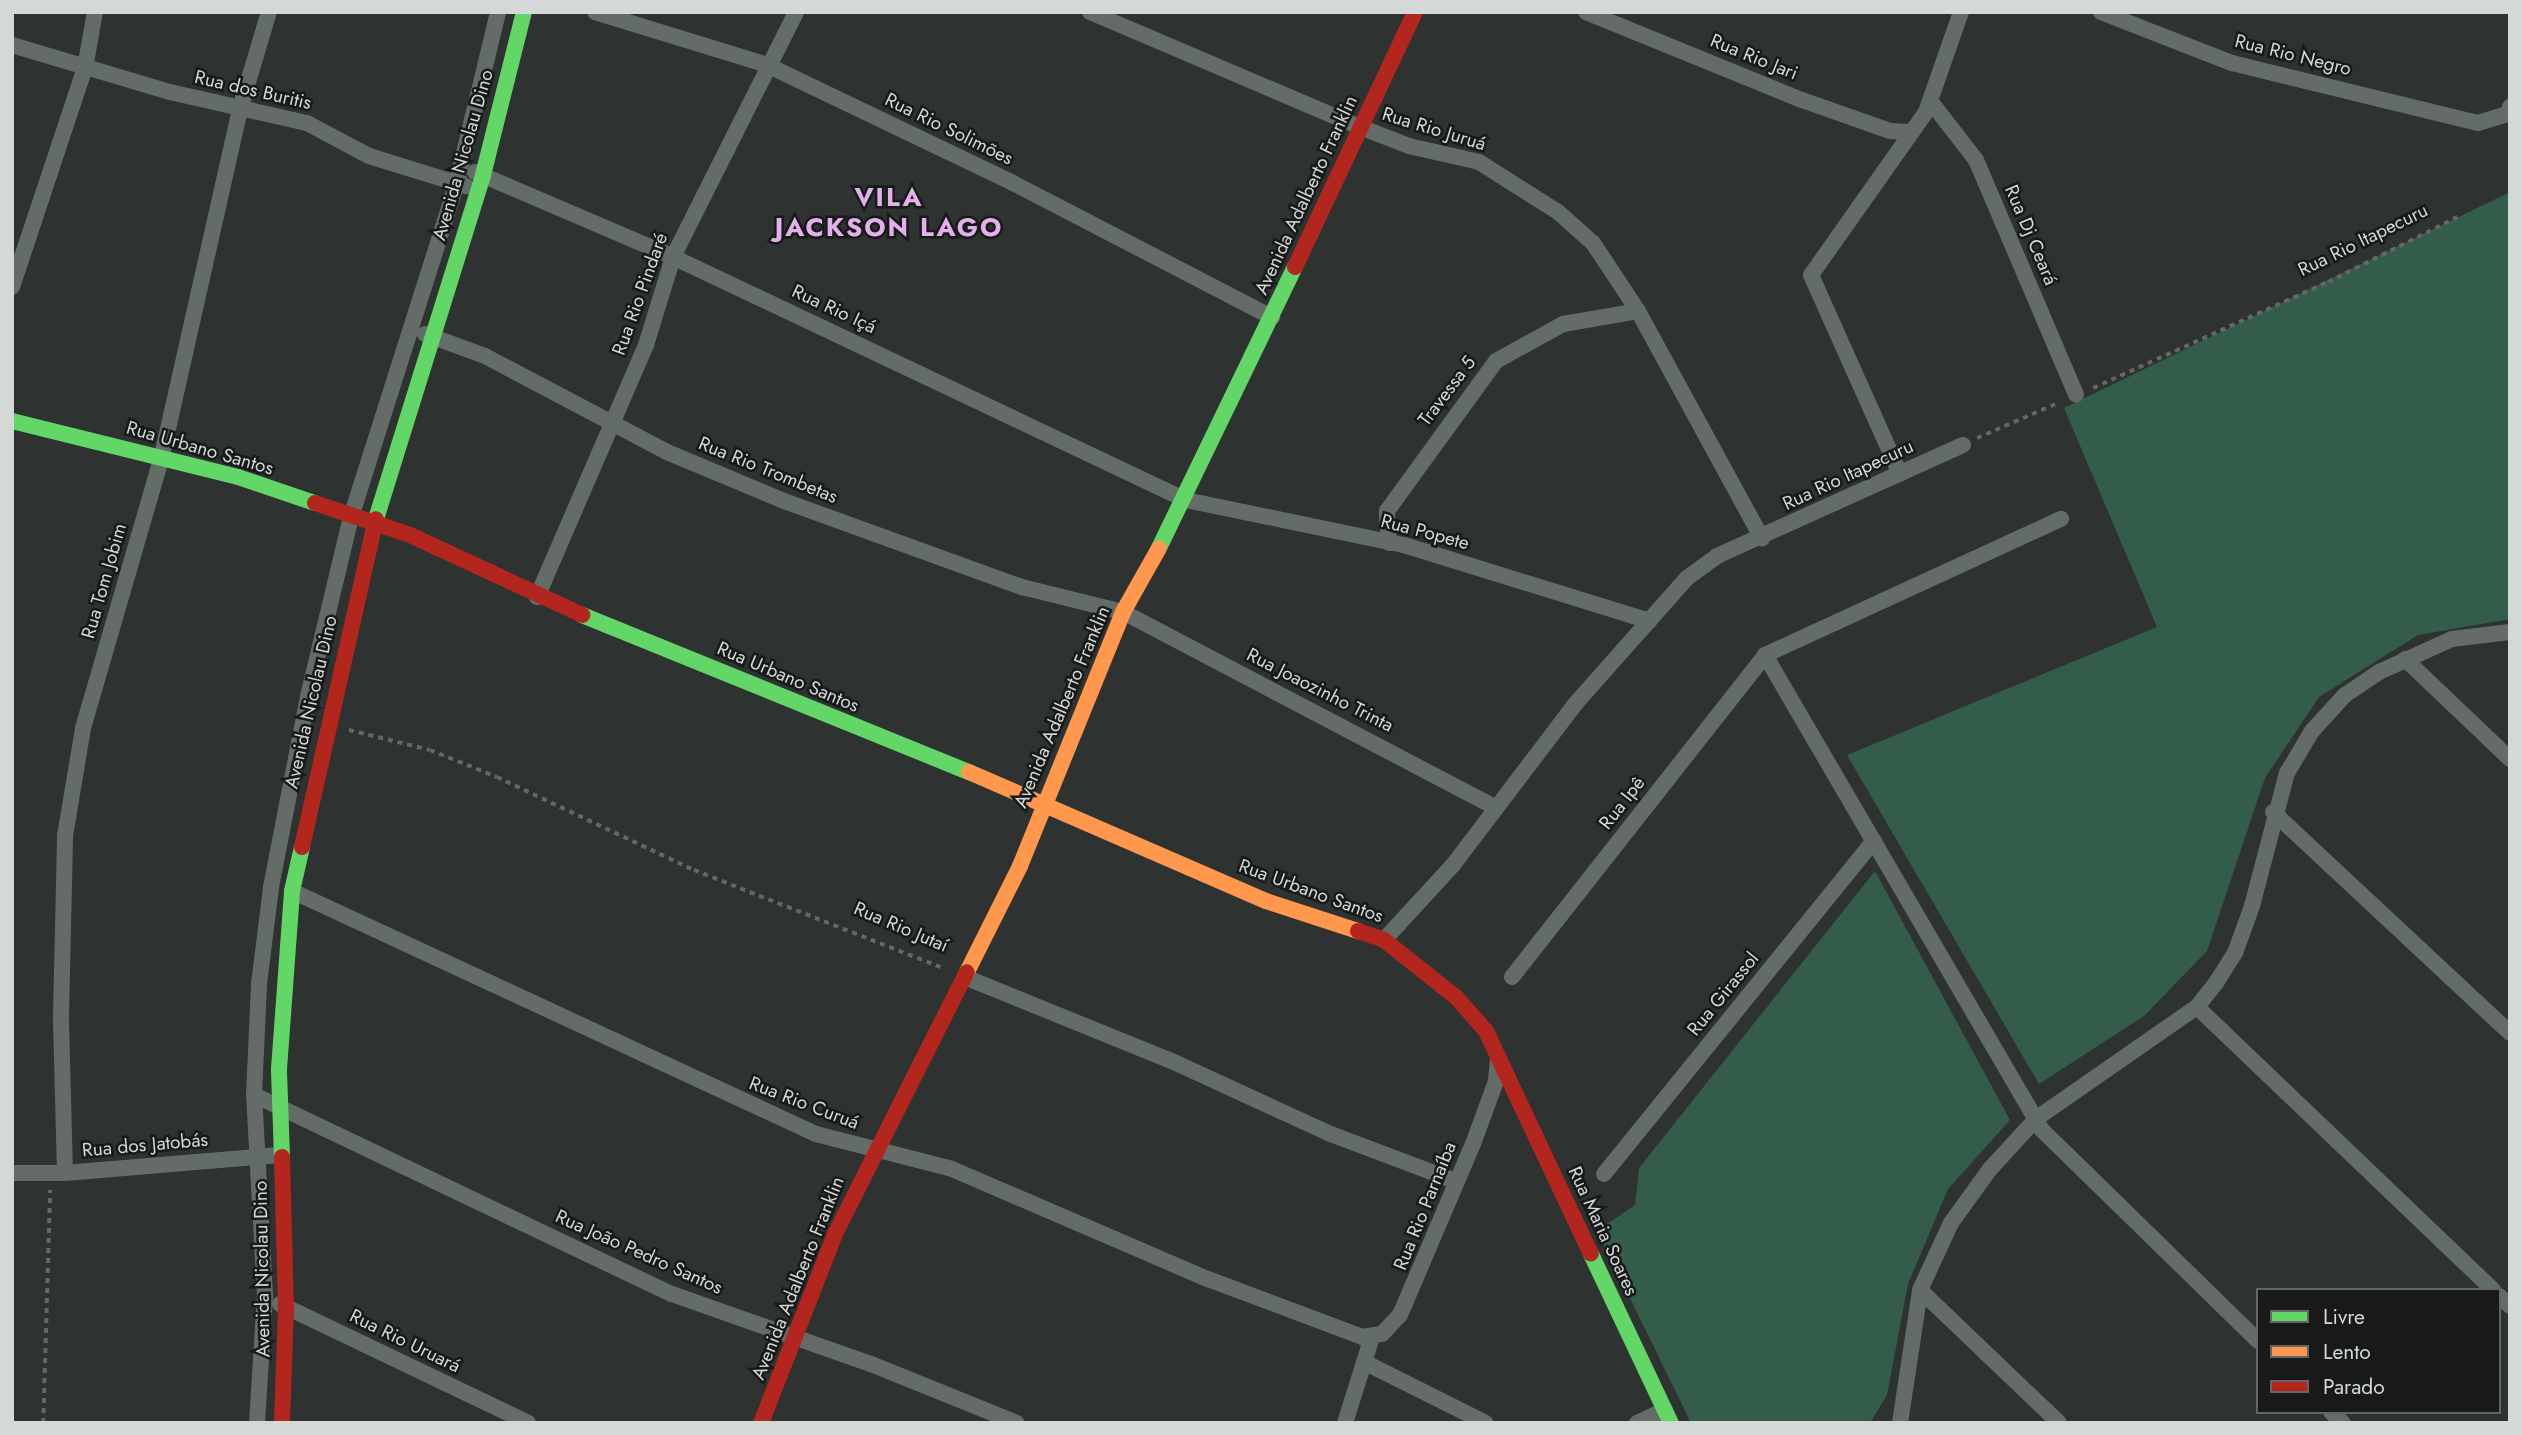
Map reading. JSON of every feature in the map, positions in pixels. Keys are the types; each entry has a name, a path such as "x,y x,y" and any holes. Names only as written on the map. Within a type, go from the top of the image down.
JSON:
{"street":[{"path":"12,286 85,68 95,12"},
{"name":"Rua Tom Jobim","path":"58,1173 65,836 83,728 161,460 240,109 269,12"},
{"name":"Avenida Nicolau Dino","path":"257,1423 265,1296 254,1095 259,984 271,887 308,696 351,517 413,330 458,174 498,12"},
{"name":"Avenida Nicolau Dino","path":"282,1423 286,1307 280,1107 282,986 292,891 327,724 374,524 430,335 483,175 524,12"},
{"name":"Rua Rio Solimões","path":"595,12 767,65 1013,183 1272,317"},
{"name":"Rua Rio Pindaré","path":"537,597 609,424 646,345 673,257 767,65 796,12"},
{"name":"Rua Rio Juruá","path":"1090,12 1360,128 1409,146 1479,162 1518,184 1593,243 1638,311 1762,538"},
{"name":"Avenida Adalberto Franklin","path":"761,1423 797,1340 835,1234 921,1056 967,978 1087,707 1123,612 1186,500 1415,12"},
{"name":"Rua Rio Jari","path":"1586,12 1802,100 1890,131 1909,132"},
{"path":"1900,474 1811,275 1931,102 1961,12"},
{"name":"Rua Rio Negro","path":"2101,12 2232,63 2479,123 2507,114 2510,107"},
{"name":"Rua dos Buritis","path":"12,46 240,109 307,123 369,156 458,174 478,192"},
{"name":"Rua Dj Ceará","path":"1931,102 1976,160 2076,395"},
{"name":"Rua Rio Içá","path":"458,174 483,175 673,257 1186,500"},
{"name":"Travessa 5","path":"1389,542 1387,511 1496,361 1563,324 1638,311"},
{"name":"Rua Rio Trombetas","path":"413,330 485,356 609,424 784,502 893,543 1059,599 1123,612"},
{"name":"Rua Urbano Santos","path":"12,421 238,477 410,535 537,597 1044,802 1266,901 1384,940 1478,1018 1498,1056"},
{"name":"Rua Rio Itapecuru","path":"1384,940 1453,866 1576,703 1699,568 1963,445"},
{"name":"Rua Popete","path":"1186,500 1389,542 1649,621"},
{"path":"2061,519 1765,654 2042,1129 2256,1339"},
{"name":"Rua Joaozinho Trinta","path":"1123,612 1496,808"},
{"path":"1900,1423 1920,1290 1951,1223 1990,1169 2037,1118 2197,1007 2235,953 2252,906 2273,812 2287,773 2312,731 2345,695 2405,659 2452,639 2510,632"},
{"name":"Rua Ipê","path":"1512,977 1765,654"},
{"path":"2405,659 2510,759"},
{"path":"2273,812 2510,1034"},
{"name":"Rua Girassol","path":"1604,1174 1874,841"},
{"name":"Rua Rio Curuá","path":"292,891 697,1082 816,1135 953,1169 1352,1336 1372,1338"},
{"path":"967,978 1176,1063 1328,1133 1455,1181"},
{"path":"2197,1007 2491,1288"},
{"name":"Rua Rio Parnaíba","path":"1372,1338 1381,1334 1401,1315 1496,1082 1498,1056"},
{"name":"Rua Maria Soares","path":"1498,1056 1668,1417"},
{"name":"Rua João Pedro Santos","path":"254,1095 672,1294 797,1340 872,1364 1017,1423"},
{"name":"Rua dos Jatobás","path":"12,1173 58,1173 281,1154"},
{"path":"1920,1290 2059,1423"},
{"name":"Rua Rio Uruará","path":"265,1296 528,1423"},
{"path":"1345,1423 1372,1338"},
{"path":"1364,1362 1486,1423"},
{"path":"1637,1423 1668,1417"}],"path":[{"name":"Rua Rio Itapecuru","path":"1963,445 2328,282 2459,216"},
{"name":"Rua Rio Jutaí","path":"327,724 430,750 497,777 694,870 967,978"},
{"path":"43,1423 58,1173"}],"green space":[{"path":"2510,192 2510,619 2418,635 2319,697 2265,778 2207,951 2144,1016 2039,1084 1847,755 2157,627 2064,408"},
{"path":"1875,871 2010,1120 1948,1189 1908,1284 1887,1395 1870,1423 1691,1423 1597,1231 1635,1205 1639,1168"}],"traffic: fast":[{"path":"376,519 483,175 524,12"},
{"path":"1159,548 1295,267"},
{"path":"12,421 238,477 315,503"},
{"path":"582,615 969,772"},
{"path":"282,1157 279,1069 292,891 302,847"},
{"path":"1591,1254 1671,1423"}],"traffic: slow":[{"path":"967,972 1020,866 1123,612 1159,548"},
{"path":"969,772 1266,901 1358,931"}],"traffic: jam":[{"path":"1295,267 1415,12"},
{"path":"315,503 410,535 582,615"},
{"path":"302,847 376,519"},
{"path":"1358,931 1384,940 1456,997 1486,1031 1591,1254"},
{"path":"761,1423 835,1234 967,972"},
{"path":"282,1157 286,1307 282,1423"}],"district":[{"name":"VILA JACKSON LAGO","path":"889,213"}]}
